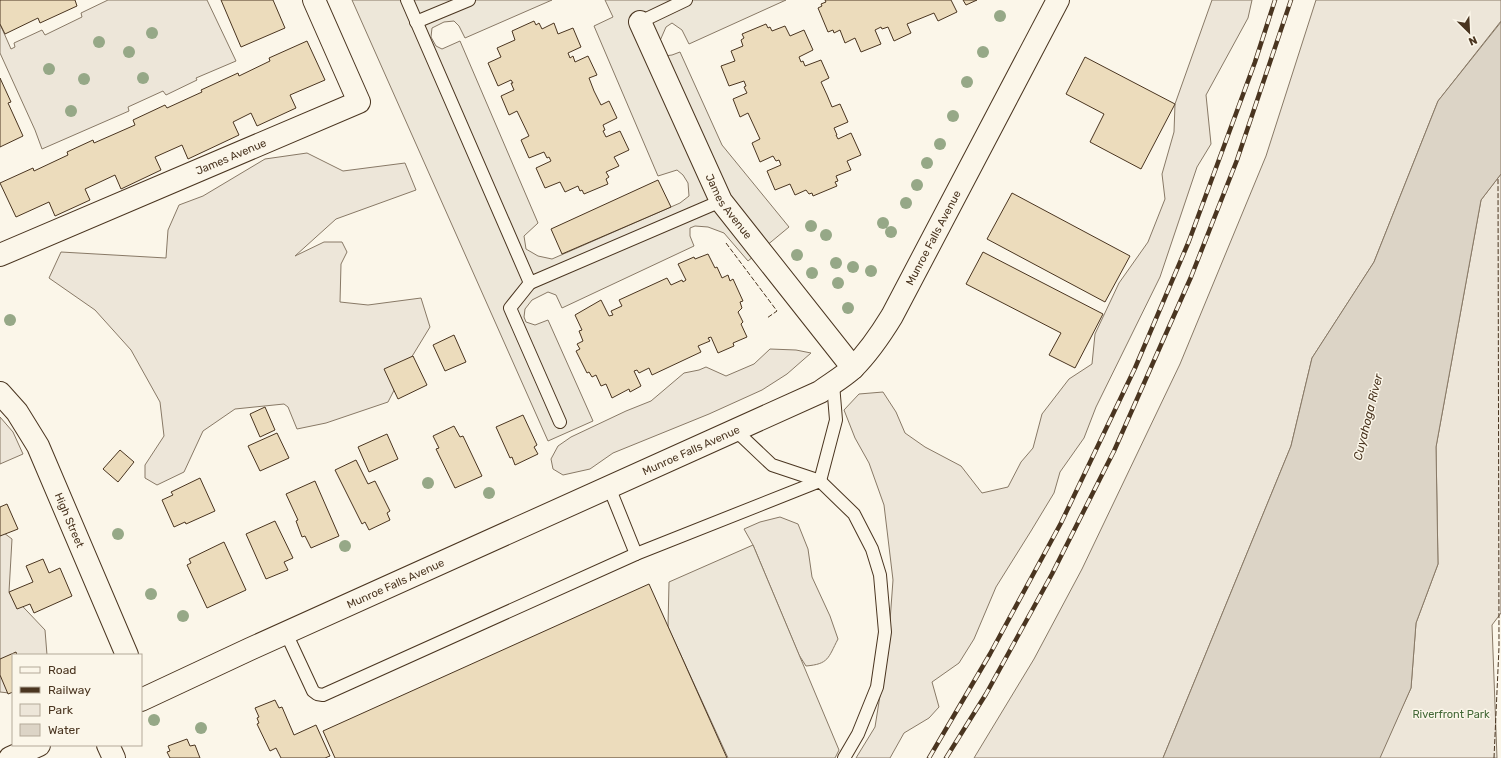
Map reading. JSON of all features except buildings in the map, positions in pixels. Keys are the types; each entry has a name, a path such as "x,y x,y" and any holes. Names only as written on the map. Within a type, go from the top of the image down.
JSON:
{"street":[{"name":"James Avenue","path":"0,255 359,102 314,0"},
{"name":"Munroe Falls Avenue","path":"142,696 286,633 820,392 833,384 853,368 881,333 892,316 1058,0"},
{"name":"James Avenue","path":"640,22 721,201 853,368"},
{"name":"High Street","path":"0,393 16,412 38,446 127,654"},
{"path":"10,758 37,746"},
{"path":"108,746 114,758"}],"lane":[{"path":"407,0 530,283"},
{"path":"416,22 469,0"},
{"path":"640,22 686,0"},
{"path":"560,422 510,308 530,283 721,201"},
{"path":"820,481 836,420 833,384"},
{"path":"735,430 772,465 820,481 854,514 872,549 880,575 885,632 877,687 858,734 844,758"},
{"path":"286,633 313,691 317,694 323,695 636,554 820,481"},
{"path":"609,487 636,554"}],"green space":[{"path":"108,0 207,0 236,61 196,78 197,80 166,95 163,91 128,107 129,111 42,149 35,130 0,53 0,24 11,49 15,47 14,43 42,30 45,35 82,17 81,13"},
{"path":"1212,0 1252,0 1248,18 1206,95 1211,144 1197,167 1160,277 1096,407 1084,438 1060,472 1054,493 996,587 974,639 959,663 932,682 939,707 929,718 904,733 890,758 856,758 875,727 890,621 893,580 884,505 869,463 855,438 844,410 859,394 883,392 896,412 905,433 925,447 961,466 982,493 1008,487 1021,462 1033,448 1042,414 1069,379 1092,364 1095,334 1119,283 1148,242 1165,199 1162,174 1174,132 1175,104"},
{"path":"1316,0 1501,0 1501,21 1438,101 1374,262 1312,358 1291,446 1163,758 974,758 1034,659 1082,569 1180,364 1266,156"},
{"path":"307,153 343,171 405,163 416,190 336,219 295,256 324,242 342,242 347,252 341,264 340,302 368,305 421,298 430,327 408,363 388,402 326,423 297,429 288,407 284,404 235,409 203,431 184,472 157,485 145,478 145,465 164,436 160,402 131,350 95,310 49,278 61,252 166,258 168,230 179,205 203,196 265,159"},
{"name":"Riverfront Park","path":"1501,174 1501,613 1492,625 1497,758 1379,758 1411,688 1416,623 1438,564 1436,447 1481,200"},
{"path":"770,349 796,350 811,353 787,374 762,390 709,414 613,453 590,469 563,475 553,469 551,459 558,446 571,437 651,401 684,373 706,367 726,376 754,364"},
{"path":"0,417 13,432 23,454 0,464"},
{"path":"780,517 798,524 808,549 812,577 830,616 838,639 827,659 819,664 806,666 799,655 753,545 744,529 760,522"},
{"path":"0,530 12,539 9,592 45,630 47,654 12,654 9,693 0,692"}],"shaded area":[{"path":"352,0 552,0 465,38 459,26 454,21 444,22 432,28 431,37 436,46 442,49 460,41 538,223 524,236 526,249 538,256 552,259 680,203 689,196 688,183 683,175 677,170 658,176 594,26 613,17 605,0 786,0 689,44 682,30 672,23 666,27 659,43 664,56 680,52 722,145 789,227 748,261 724,233 708,227 695,226 690,228 690,236 694,246 562,308 556,295 548,292 532,300 525,309 524,317 526,322 535,325 548,320 593,421 548,441"},
{"path":"753,545 839,750 835,758 728,758 668,627 669,582"}],"water":[{"name":"Cuyahoga River","path":"1501,22 1501,174 1481,200 1436,447 1438,564 1416,623 1411,688 1380,758 1163,758 1291,446 1312,358 1374,262 1438,101"}],"railway":[{"path":"929,758 990,654 1061,523 1135,368 1189,241 1255,62 1275,0"},
{"path":"946,758 986,694 1052,574 1114,451 1191,277 1237,160 1291,0"}],"fence":[{"path":"1494,758 1499,647 1498,177"},
{"path":"726,243 777,311 767,318"}]}
